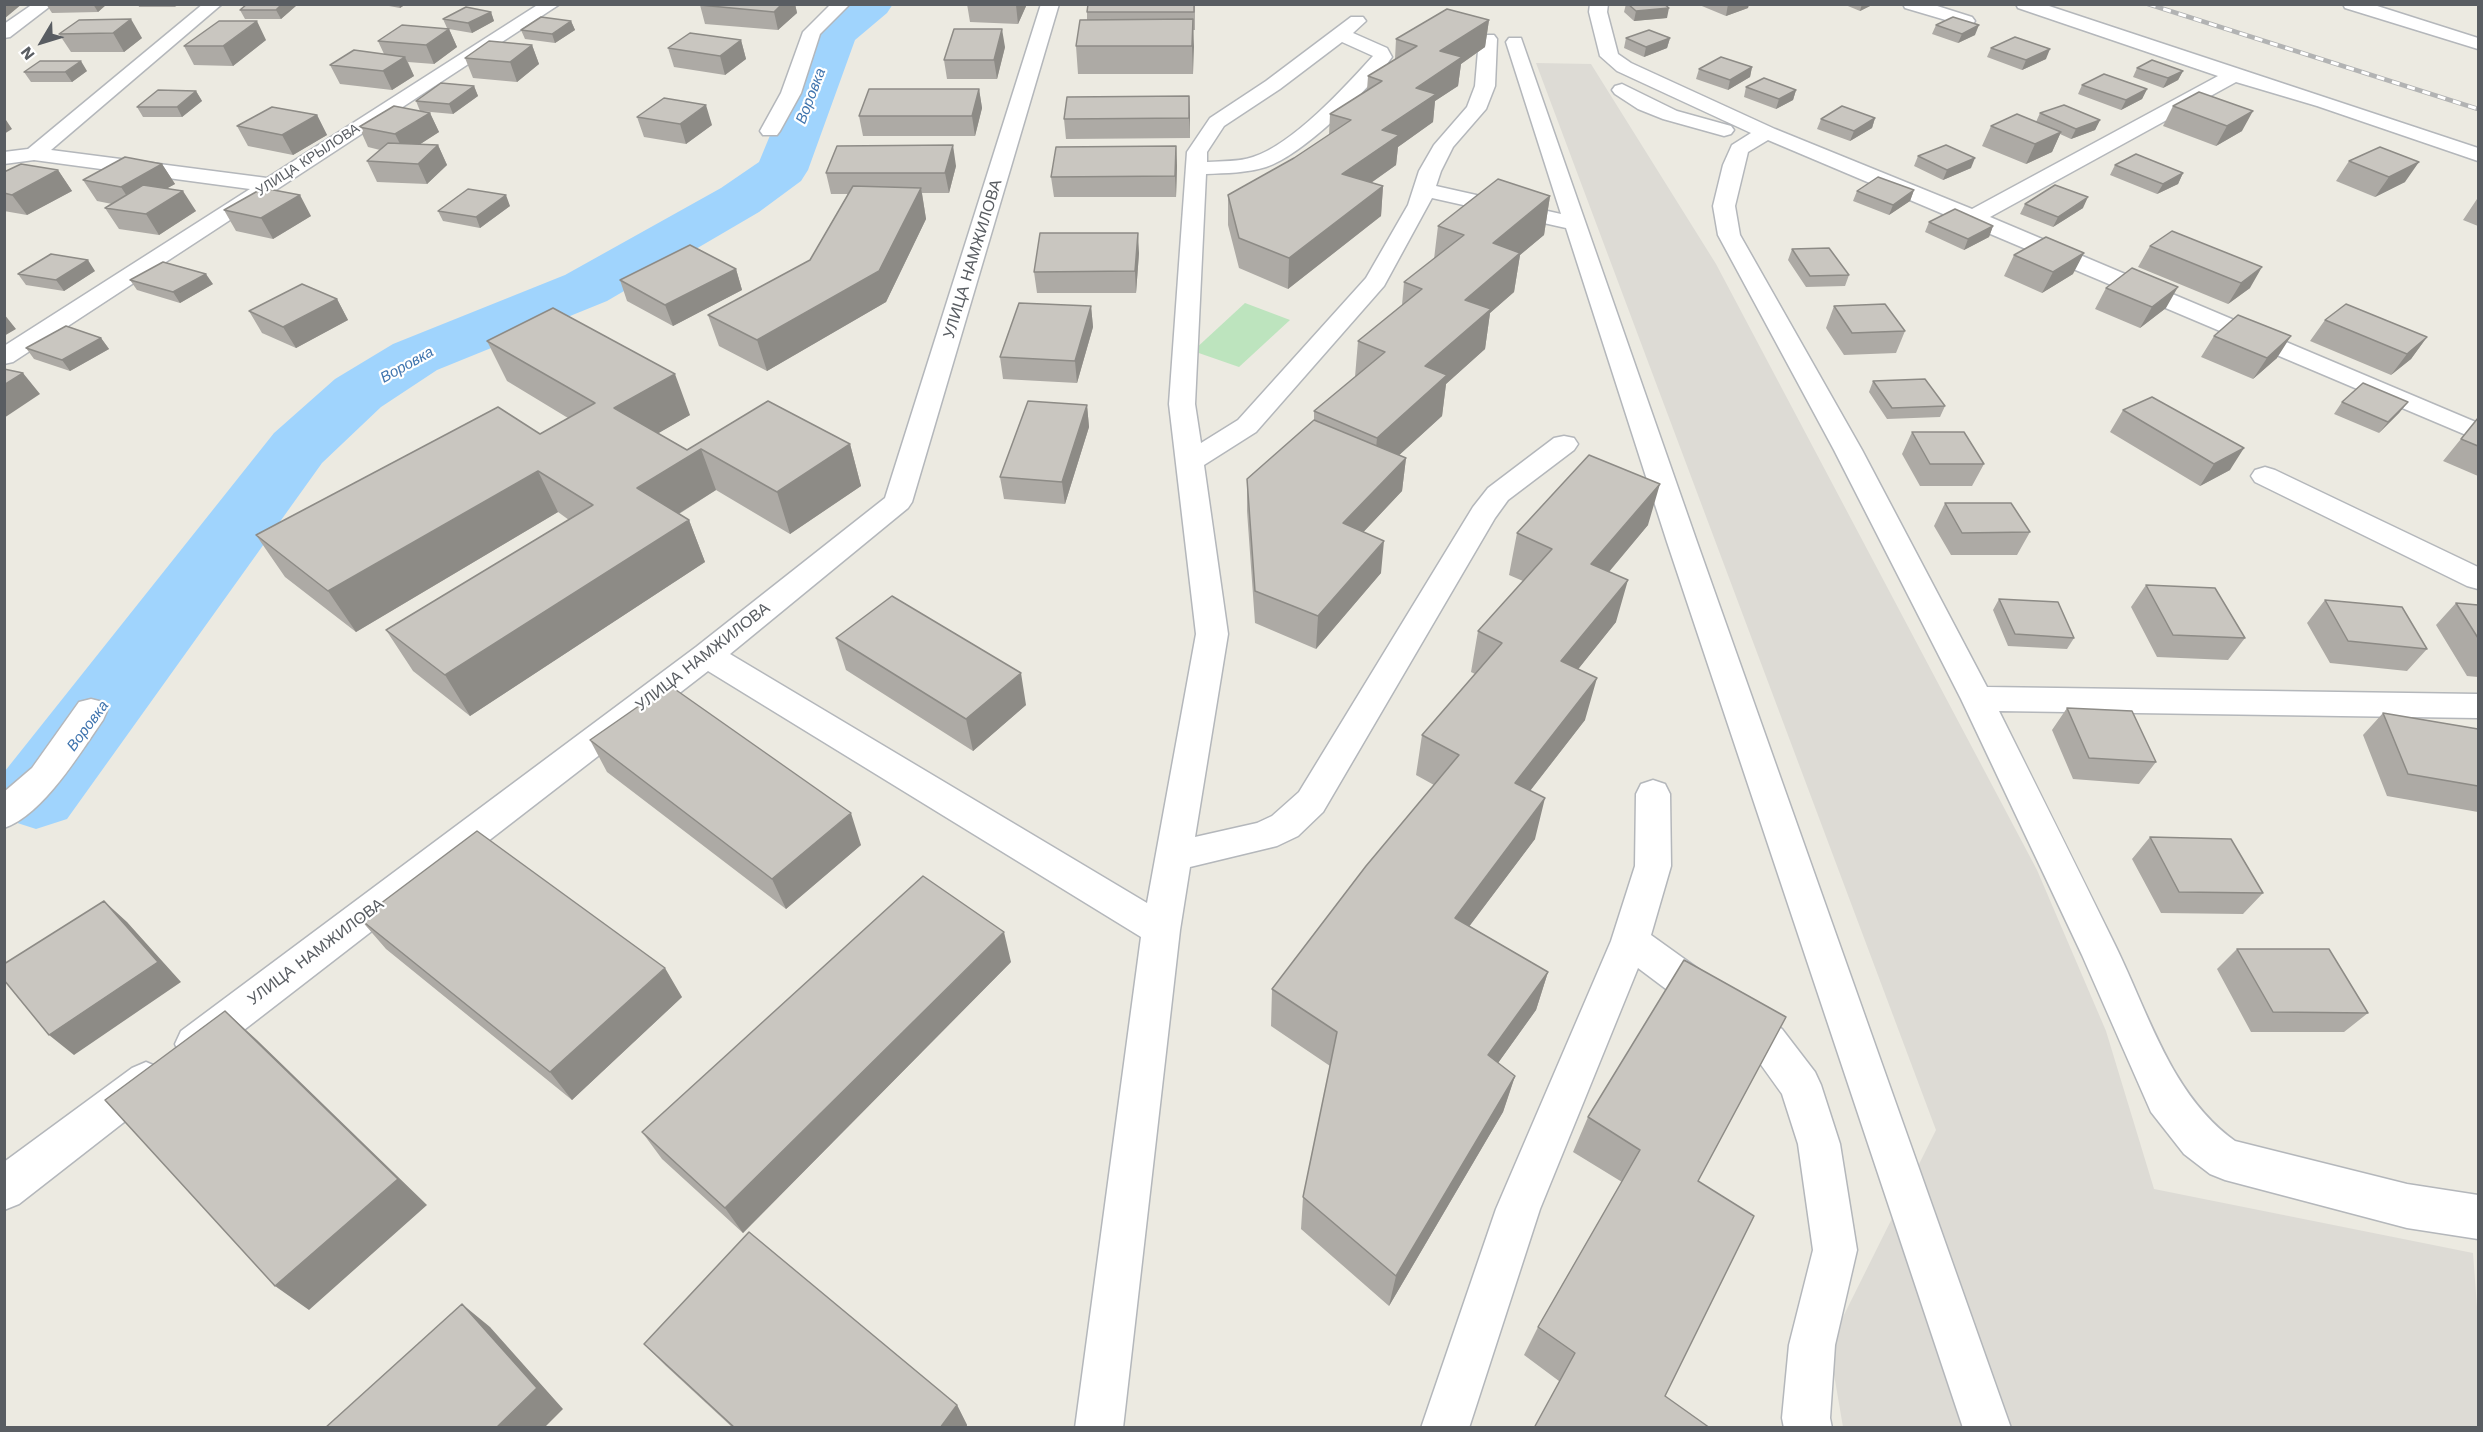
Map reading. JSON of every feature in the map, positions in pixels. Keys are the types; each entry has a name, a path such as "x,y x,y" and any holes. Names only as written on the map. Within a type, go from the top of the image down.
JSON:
{"street":[{"path":"4,33 45,4"},
{"path":"34,154 214,4"},
{"name":"УЛИЦА КРЫЛОВА","path":"4,357 552,4"},
{"path":"770,131 791,93 812,32 842,4"},
{"name":"УЛИЦА НАМЖИЛОВА","path":"4,1189 707,654 898,502 1050,4"},
{"path":"1599,4 1598,12 1609,56 1624,67 1761,136 1972,218 2478,432"},
{"path":"1911,4 1966,21"},
{"path":"2024,4 2478,155"},
{"path":"2351,4 2478,44"},
{"path":"1099,1428 1161,930 1212,634 1182,404 1195,170 1197,152 1217,122 1350,28 1380,52 1383,57 1358,84 1281,152 1260,162 1195,170"},
{"path":"1190,461 1247,426 1376,281 1419,205 1430,171 1444,145 1476,109 1502,41 1574,223 1922,1245 1987,1428"},
{"path":"1972,218 2234,75"},
{"path":"1622,90 1636,101 1661,113 1761,136"},
{"path":"1761,136 1739,149 1733,165 1724,206 1729,235 1848,450 1977,699 2101,956 2166,1098 2199,1140 2225,1159 2407,1206 2478,1217"},
{"path":"4,158 34,154 269,185"},
{"path":"1424,190 1574,223"},
{"path":"1173,856 1264,836 1285,826 1311,802 1483,514 1498,494 1564,444"},
{"path":"2265,477 2478,579"},
{"path":"707,654 1161,930"},
{"path":"1977,699 2478,706"},
{"path":"4,814 44,777 91,711"},
{"path":"1445,1428 1518,1209 1630,941 1653,866 1653,794"},
{"path":"1630,941 1768,1042 1800,1085 1819,1144 1835,1250 1812,1345 1806,1418 1808,1428"}],"shaded area":[{"path":"1536,63 1591,64 1716,264 2037,870 2106,1031 2154,1189 2473,1253 2478,1320 2478,1427 1843,1427 1829,1345 1936,1130"}],"green space":[{"path":"1245,303 1290,320 1239,367 1193,351"}],"building":[{"path":"247,4 282,4 276,10 240,10"},
{"path":"701,4 782,4 774,12"},
{"path":"1088,4 1194,4 1194,12 1087,12"},
{"path":"1628,4 1664,4 1669,8 1636,11"},
{"path":"466,7 491,12 468,23 443,19"},
{"path":"1447,9 1489,20 1440,51 1462,57 1416,88 1436,94 1382,130 1399,135 1342,174 1383,186 1289,258 1239,238 1228,195 1294,158 1351,120 1330,114 1382,81 1368,76 1417,46 1396,39"},
{"path":"541,17 571,21 552,34 521,30"},
{"path":"1953,17 1979,25 1962,34 1936,25"},
{"path":"131,19 113,33 59,34 79,20"},
{"path":"1193,19 1192,46 1076,46 1080,20"},
{"path":"219,21 257,21 223,46 184,46"},
{"path":"402,25 449,29 426,45 378,41"},
{"path":"954,29 1002,29 994,60 944,60"},
{"path":"1649,30 1670,38 1646,47 1626,38"},
{"path":"690,33 741,40 720,56 668,48"},
{"path":"2015,37 2050,49 2026,60 1991,48"},
{"path":"489,41 532,45 510,62 465,58"},
{"path":"354,50 405,57 383,71 330,65"},
{"path":"1721,57 1752,67 1730,80 1699,69"},
{"path":"2152,60 2183,71 2168,78 2137,68"},
{"path":"40,61 81,61 65,72 24,72"},
{"path":"2104,74 2147,89 2126,100 2082,85"},
{"path":"1764,78 1796,90 1779,99 1746,87"},
{"path":"441,83 474,86 449,104 416,101"},
{"path":"869,89 979,89 972,116 859,116"},
{"path":"158,90 196,91 177,107 137,107"},
{"path":"2199,92 2253,111 2227,126 2173,106"},
{"path":"1189,96 1189,118 1064,119 1067,97"},
{"path":"664,98 706,105 680,124 637,117"},
{"path":"2064,105 2100,120 2076,129 2040,113"},
{"path":"394,106 430,113 395,134 359,127"},
{"path":"1842,106 1875,118 1854,131 1821,119"},
{"path":"272,107 317,115 282,135 237,126"},
{"path":"2017,114 2061,132 2035,144 1991,126"},
{"path":"388,143 438,145 418,164 367,161"},
{"path":"953,145 945,173 826,173 837,146"},
{"path":"1946,145 1975,158 1947,170 1918,156"},
{"path":"1176,146 1175,176 1051,177 1056,147"},
{"path":"2380,147 2419,162 2389,177 2349,161"},
{"path":"2136,154 2183,173 2163,184 2115,165"},
{"path":"125,157 162,164 121,187 83,180"},
{"path":"21,164 58,170 12,195 4,193 4,172"},
{"path":"1878,177 1914,190 1893,205 1857,191"},
{"path":"1498,179 1550,196 1493,243 1520,253 1465,300 1491,309 1425,366 1447,375 1377,438 1314,411 1385,352 1358,341 1422,289 1404,282 1464,235 1438,226"},
{"path":"143,185 183,191 146,214 105,208"},
{"path":"2055,185 2088,197 2058,217 2025,204"},
{"path":"853,186 921,188 879,271 757,340 708,315 810,260"},
{"path":"263,188 300,195 261,218 224,210"},
{"path":"468,189 506,195 476,217 438,211"},
{"path":"1955,209 1993,226 1968,239 1929,222"},
{"path":"2172,231 2262,267 2241,283 2150,246"},
{"path":"1040,233 1138,233 1135,271 1034,272"},
{"path":"2046,237 2084,253 2053,272 2014,255"},
{"path":"690,245 736,269 665,305 620,280"},
{"path":"1829,248 1849,275 1810,276 1792,249"},
{"path":"51,254 88,260 56,280 18,274"},
{"path":"163,262 206,274 173,292 130,280"},
{"path":"2132,268 2178,287 2152,307 2106,288"},
{"path":"302,284 337,299 283,327 249,311"},
{"path":"1019,303 1091,306 1075,361 1000,357"},
{"path":"1885,304 1905,331 1852,333 1834,306"},
{"path":"2346,304 2427,337 2407,354 2325,320"},
{"path":"553,308 675,374 614,408 687,450 768,401 850,444 777,492 701,449 637,488 689,520 445,675 386,630 593,505 538,471 328,591 256,535 498,407 540,434 595,403 487,341"},
{"path":"2238,315 2291,336 2267,358 2214,336"},
{"path":"66,326 101,338 62,360 26,348"},
{"path":"4,369 23,373 4,385"},
{"path":"1925,379 1945,406 1892,408 1873,381"},
{"path":"2363,383 2408,402 2388,422 2342,402"},
{"path":"2152,397 2244,448 2214,464 2123,410"},
{"path":"1028,401 1087,405 1062,482 1000,477"},
{"path":"2478,418 2478,446 2461,439"},
{"path":"1314,420 1406,458 1343,523 1384,541 1318,616 1255,591 1247,479"},
{"path":"1912,432 1964,432 1984,464 1930,464"},
{"path":"1589,455 1660,484 1591,564 1628,580 1561,661 1597,678 1515,783 1545,798 1455,918 1548,972 1488,1055 1515,1076 1396,1276 1303,1197 1337,1032 1272,989 1366,866 1459,755 1422,735 1502,643 1478,631 1552,549 1517,533"},
{"path":"1945,503 2011,503 2030,532 1962,533"},
{"path":"2146,585 2215,588 2245,638 2173,635"},
{"path":"892,596 1021,673 966,719 836,638"},
{"path":"1999,599 2058,602 2074,638 2015,634"},
{"path":"2325,600 2402,607 2427,649 2348,641"},
{"path":"2456,603 2478,605 2478,638"},
{"path":"669,685 851,813 772,879 590,740"},
{"path":"2067,708 2132,711 2156,762 2089,758"},
{"path":"2383,713 2478,729 2478,786 2408,774"},
{"path":"477,831 665,968 550,1072 360,919"},
{"path":"2150,837 2231,839 2263,893 2179,892"},
{"path":"923,876 1004,932 725,1208 642,1132"},
{"path":"104,901 158,962 49,1035 4,980 4,964"},
{"path":"2237,949 2329,949 2368,1013 2273,1012"},
{"path":"1684,960 1786,1017 1698,1181 1754,1216 1665,1396 1710,1428 1534,1428 1575,1353 1538,1327 1640,1150 1588,1117"},
{"path":"225,1011 398,1179 275,1286 105,1100"},
{"path":"749,1232 957,1405 940,1428 735,1428 644,1344"},
{"path":"462,1304 537,1388 496,1428 325,1428"}],"waterway":[{"name":"Воровка","path":"36,795 298,448 358,393 415,357 586,288 740,200 782,170 835,34 872,4"}],"railway":[{"path":"2148,4 2478,109"}]}
